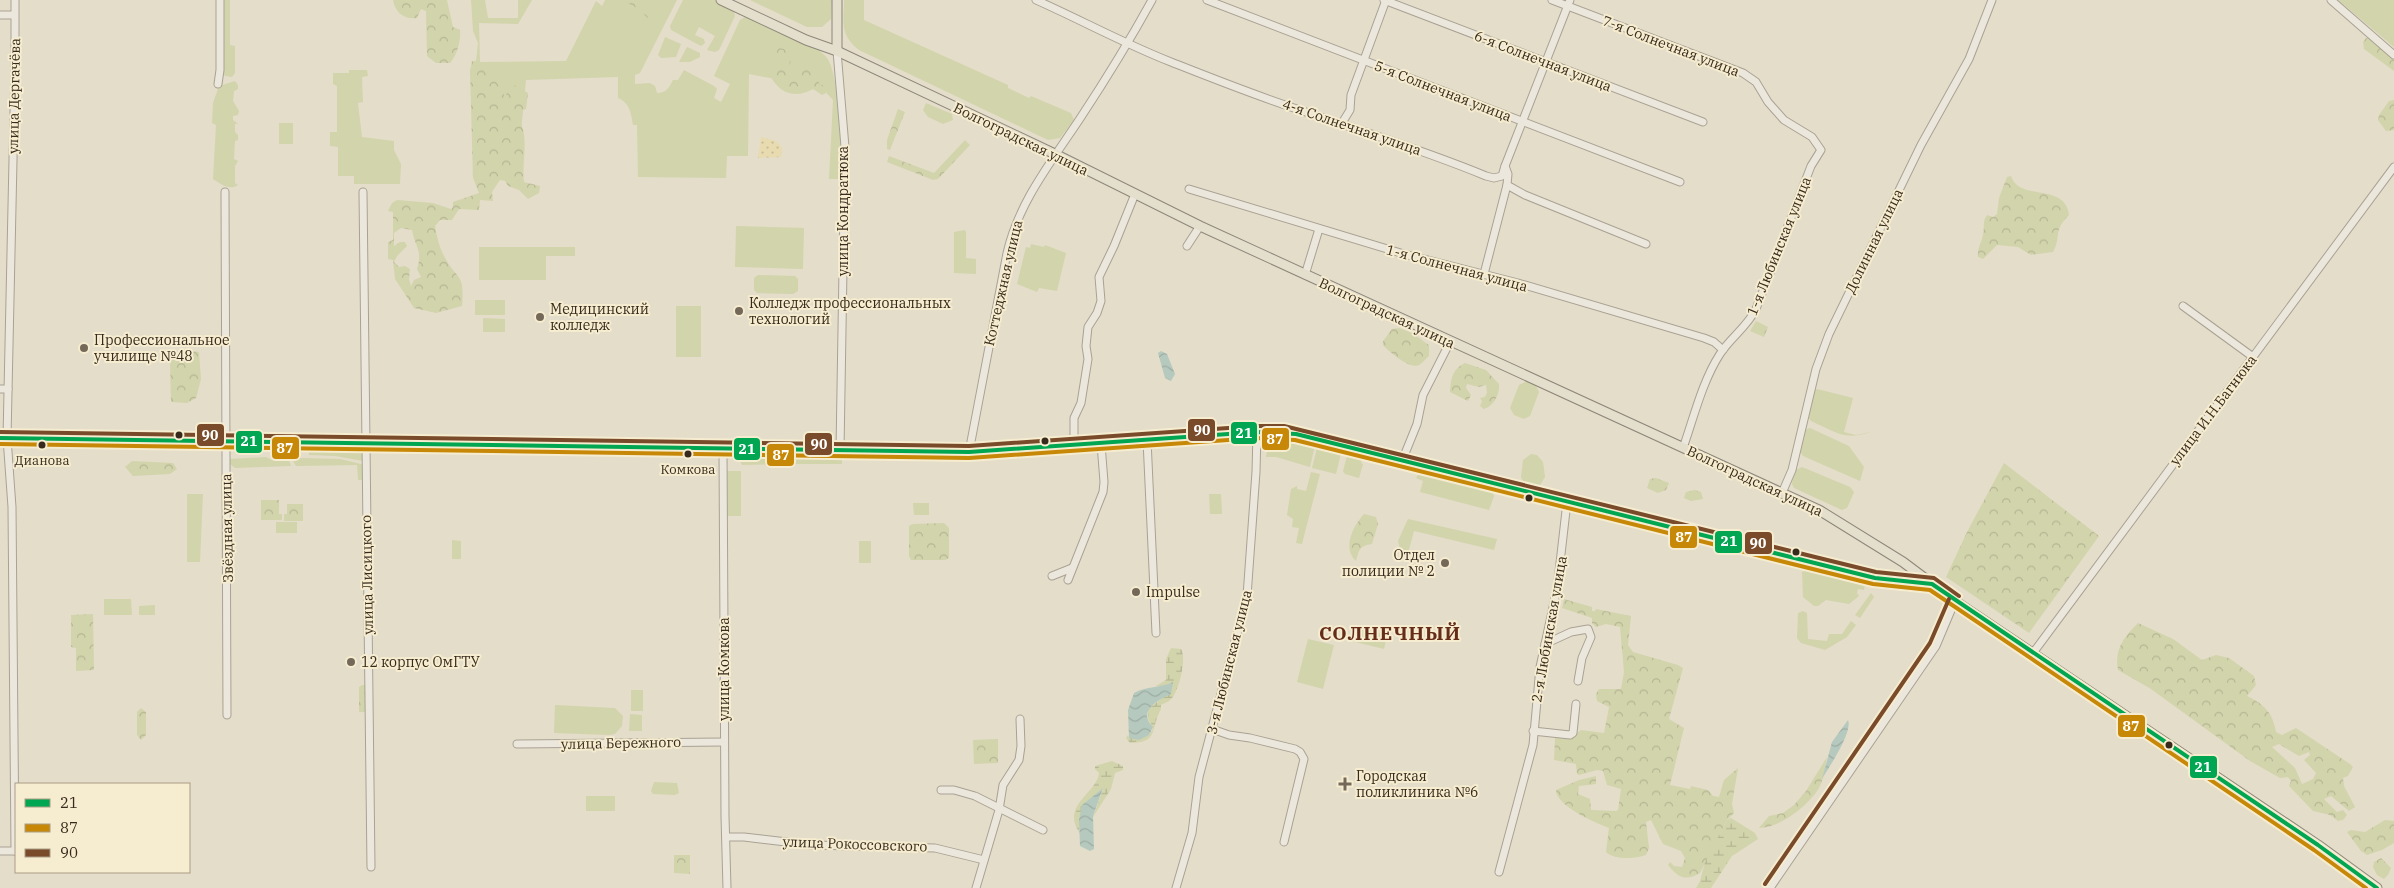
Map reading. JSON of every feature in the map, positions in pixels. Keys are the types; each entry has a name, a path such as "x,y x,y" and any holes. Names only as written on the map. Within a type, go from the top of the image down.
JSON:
{"main road":[{"name":"Волгоградская улица","path":"721,0 806,40 837,51 1055,154 1200,226 1782,493 1845,524 1903,562 1955,601 2318,845 2377,888"},
{"name":"Волгоградская улица","path":"734,0 809,34 837,51"},
{"name":"улица Кондратюка","path":"837,0 837,51"},
{"path":"3,438 723,450 969,452 1257,432 1296,434 1875,578 1932,584"}],"street":[{"name":"улица Дергачёва","path":"14,0 15,67 3,438 12,507 15,783"},
{"path":"218,84 220,70 220,0"},
{"name":"4-я Солнечная улица","path":"1036,0 1082,20 1127,44 1303,112 1342,123 1486,176 1494,178 1502,176 1505,166"},
{"name":"Коттеджная улица","path":"969,452 1010,239 1022,207 1127,44 1152,0"},
{"name":"5-я Солнечная улица","path":"1207,0 1680,182"},
{"path":"1342,123 1350,110 1351,94 1385,0"},
{"name":"6-я Солнечная улица","path":"1385,0 1545,63 1703,122"},
{"name":"7-я Солнечная улица","path":"1552,0 1568,3 1743,73 1756,82 1768,102 1784,120 1812,136 1821,150"},
{"name":"Долинная улица","path":"1782,493 1792,470 1816,369 1829,334 1921,145 1969,59 1992,0"},
{"path":"2331,0 2394,55"},
{"path":"1484,274 1506,185 1508,174 1505,166 1521,120 1568,3"},
{"path":"0,15 14,15"},
{"name":"улица Кондратюка","path":"837,51 845,147 840,451"},
{"name":"1-я Любинская улица","path":"1683,448 1702,392 1723,350 1744,328 1756,309 1811,166 1821,150"},
{"name":"улица И.Н.Багнюка","path":"2033,652 2394,166"},
{"path":"1506,185 1525,195 1646,244"},
{"name":"1-я Солнечная улица","path":"1189,189 1404,254 1484,274 1704,338 1714,342 1723,350"},
{"name":"Звёздная улица","path":"225,192 228,714"},
{"name":"улица Лисицкого","path":"363,192 371,867"},
{"path":"1074,446 1074,418 1084,387 1088,359 1088,327 1097,313 1101,301 1099,277 1135,194"},
{"path":"1187,246 1200,226"},
{"path":"1305,275 1319,229"},
{"path":"2183,306 2252,358"},
{"path":"1402,461 1417,424 1423,395 1450,342"},
{"name":"3-я Любинская улица","path":"1176,888 1192,833 1198,784 1247,596 1257,432"},
{"path":"1147,440 1156,633"},
{"path":"1068,580 1102,492 1104,482 1101,444"},
{"name":"улица Комкова","path":"723,450 724,742 727,888"},
{"name":"2-я Любинская улица","path":"1499,872 1533,745 1540,667 1557,589 1567,502"},
{"path":"1052,576 1072,568"},
{"path":"1770,888 1936,646 1955,601"},
{"path":"1545,644 1571,632 1588,629 1591,636 1582,658 1578,681"},
{"path":"1534,731 1565,736 1573,733 1576,704"},
{"path":"976,888 999,810 1003,785 1019,760 1021,746 1020,719"},
{"path":"1212,728 1229,735 1295,749 1303,755 1304,759 1284,842"},
{"name":"улица Бережного","path":"517,744 724,742"},
{"path":"940,790 954,790 975,796 999,810 1043,830"},
{"name":"улица Рокоссовского","path":"726,837 812,844 936,848 984,860"},
{"path":"0,851 15,851"}],"green space":[{"path":"224,0 230,0 230,45 235,46 235,73 232,77 225,76 223,73"},
{"path":"393,0 447,0 453,27 460,30 458,48 450,63 436,63 427,56 426,11 421,9 417,18 408,18 398,11"},
{"path":"471,0 485,0 488,18 518,18 518,0 532,0 518,24 479,23 480,62 566,61 596,1 602,6 605,0 677,0 640,73 635,75 635,84 650,83 655,86 657,93 663,92 669,88 673,80 678,80 684,70 714,86 717,89 714,98 721,102 730,84 714,76 740,20 748,15 819,50 827,58 835,81 837,98 841,179 829,179 833,100 822,88 749,74 748,156 727,156 726,178 638,177 637,125 633,125 631,113 625,103 618,98 618,77 526,80 520,142 475,70 478,43 473,31"},
{"path":"622,0 649,0 651,14 648,18 635,7"},
{"path":"683,0 714,0 733,9 735,16 719,50 715,52 707,50 715,36 699,27 695,35 704,39 705,43 701,46 671,30 670,26"},
{"path":"750,0 832,0 831,19 822,27 807,27"},
{"path":"844,0 864,0 864,20 1008,85 1008,88 1029,98 1031,96 1071,113 1074,120 1060,138 1048,140 859,50 845,33 843,21"},
{"path":"2338,0 2394,0 2394,47"},
{"path":"665,37 681,44 676,57 661,58 658,55"},
{"path":"2366,38 2371,38 2394,59 2394,71 2364,49 2363,42"},
{"path":"687,47 700,53 700,57 690,62 679,62"},
{"path":"775,47 784,49 791,55 790,65 797,67 799,63 810,62 819,83 825,87 826,93 822,95 813,89 796,94 780,89 772,79 774,69 772,55 764,49"},
{"path":"472,61 477,61 479,65 491,65 503,88 506,113 511,110 506,95 511,85 517,86 528,93 526,109 514,113 523,128 525,146 524,182 540,186 539,193 528,199 519,190 508,186 505,181 500,180 492,192 493,201 480,200 479,210 459,209 452,220 440,220 435,226 442,252 461,282 463,295 462,306 436,313 414,308 395,279 393,260 388,259 388,242 393,240 393,212 388,211 392,203 397,200 433,203 451,209 453,202 479,193 473,178 470,71","holes":["401,228 412,230 419,253 417,269 421,277 414,280 411,286 409,279 410,269 405,266 399,267 394,262 407,246 405,242 400,242 394,246 394,233"]},
{"path":"349,70 367,70 368,76 362,77 363,102 358,103 362,137 394,141 394,150 401,164 400,184 354,184 354,176 338,176 338,147 330,146 330,132 337,132 337,86 333,84 333,73 349,73"},
{"path":"235,81 238,89 234,91 233,101 239,111 238,115 233,116 233,120 238,124 235,124 238,140 235,141 234,159 238,161 235,166 235,183 238,185 231,187 225,186 213,179 216,125 212,123 213,103 219,86"},
{"path":"2394,100 2394,130 2386,131 2378,120 2379,115 2389,101"},
{"path":"926,103 952,114 953,120 943,124 928,117 923,110"},
{"path":"898,109 905,112 890,150 887,149 887,140"},
{"path":"279,123 293,123 293,144 279,144"},
{"path":"965,140 970,145 938,179 933,180 887,162 889,156 934,173"},
{"path":"2011,176 2016,184 2023,188 2059,199 2066,205 2069,215 2059,230 2056,247 2053,252 2031,255 2018,247 1997,245 1983,259 1978,257 1978,254 1985,220 1987,215 1993,217 1997,214 1999,198 2007,177"},
{"path":"736,226 804,228 803,269 735,267"},
{"path":"965,230 966,258 976,259 976,274 954,273 954,232"},
{"path":"1031,244 1044,247 1045,245 1066,253 1057,291 1039,288 1037,292 1017,284 1026,247 1030,248"},
{"path":"479,247 575,247 575,256 546,256 546,280 479,280"},
{"path":"758,275 795,276 798,279 798,291 793,294 757,293 754,290 754,278"},
{"path":"475,300 505,300 505,315 475,315"},
{"path":"676,306 701,306 701,357 676,357"},
{"path":"483,318 505,319 505,332 483,332"},
{"path":"1756,321 1768,327 1764,337 1750,331"},
{"path":"1399,328 1412,333 1429,345 1429,356 1419,365 1415,366 1406,363 1383,345 1383,341 1392,329"},
{"path":"187,350 199,352 201,379 196,398 187,403 171,402 170,364 175,352 182,355"},
{"path":"1465,363 1486,370 1499,384 1496,399 1484,409 1480,406 1482,401 1480,398 1485,397 1487,393 1486,385 1479,387 1467,384 1466,388 1471,395 1468,401 1450,392 1455,371"},
{"path":"1527,381 1535,384 1539,392 1530,416 1524,419 1514,415 1510,408 1519,385"},
{"path":"1817,389 1853,398 1844,432 1856,435 1871,432 1853,436 1840,434 1811,421 1808,417 1814,390"},
{"path":"1810,428 1849,446 1864,467 1860,481 1803,456 1800,451 1804,430"},
{"path":"1270,435 1294,436 1316,441 1310,467 1276,457 1266,457"},
{"path":"1318,444 1342,449 1336,474 1312,468"},
{"path":"338,449 361,450 363,461 335,456 309,455 309,452"},
{"path":"1348,452 1360,453 1358,459 1362,460 1361,463 1363,464 1359,478 1345,474 1343,471"},
{"path":"737,454 772,455 772,461 773,455 842,455 842,464 791,464 790,461 790,464 742,465"},
{"path":"1531,454 1537,455 1543,462 1545,477 1540,485 1524,483 1521,477 1523,460"},
{"path":"266,457 274,461 289,460 291,466 235,468 230,464 230,459"},
{"path":"292,459 340,459 365,465 364,480 358,480 357,465 296,466"},
{"path":"132,461 173,463 177,469 170,474 133,476 125,467"},
{"path":"2004,463 2099,536 2029,633 1946,577 1967,532"},
{"path":"1802,467 1850,487 1854,492 1847,508 1842,510 1794,488 1792,484 1794,471"},
{"path":"1421,470 1491,488 1494,496 1489,510 1420,492 1423,481 1416,478"},
{"path":"726,471 741,471 741,516 726,516"},
{"path":"1311,472 1320,474 1302,544 1296,543 1299,528 1292,527 1293,519 1287,515 1291,489 1297,486 1297,489 1306,491"},
{"path":"1656,478 1669,483 1666,490 1658,493 1647,488 1650,479"},
{"path":"1695,490 1701,492 1703,499 1691,501 1684,498 1686,492"},
{"path":"187,494 203,494 200,562 187,562"},
{"path":"1209,494 1221,494 1222,514 1210,514"},
{"path":"261,500 279,500 279,514 282,514 282,520 261,520"},
{"path":"913,503 929,503 929,515 914,515"},
{"path":"287,504 303,504 303,521 284,521 284,514 287,514"},
{"path":"1364,514 1376,517 1378,524 1372,544 1360,549 1356,561 1352,556 1349,544 1356,525"},
{"path":"1408,519 1497,539 1494,550 1414,531 1408,553 1401,552 1398,541"},
{"path":"276,522 297,522 297,533 276,533"},
{"path":"944,523 949,528 949,558 945,560 911,560 909,556 909,526 913,524"},
{"path":"452,540 461,541 461,559 452,559"},
{"path":"859,541 871,541 871,563 859,563"},
{"path":"1809,569 1865,582 1864,590 1858,589 1857,593 1859,596 1849,604 1826,600 1818,606 1814,606 1803,597 1802,572"},
{"path":"1871,593 1874,597 1860,618 1855,615"},
{"path":"104,599 131,599 132,615 104,615"},
{"path":"1564,599 1592,607 1592,611 1596,609 1631,616 1628,645 1633,652 1683,668 1669,719 1684,728 1670,785 1690,789 1691,786 1708,790 1713,796 1719,797 1724,780 1738,768 1732,804 1734,813 1727,820 1700,873 1695,876 1682,877 1675,873 1668,865 1670,862 1674,866 1682,867 1685,858 1681,851 1663,844 1651,820 1646,822 1649,848 1646,855 1619,858 1606,852 1609,828 1569,808 1558,796 1556,790 1579,780 1596,776 1596,784 1579,786 1578,794 1590,799 1591,810 1616,811 1618,810 1621,789 1607,785 1603,771 1597,770 1579,775 1577,774 1576,764 1554,760 1555,737 1572,737 1581,730 1604,733 1609,707 1597,701 1596,694 1599,689 1621,689 1624,672 1620,627 1606,624 1596,627 1592,623 1592,618 1562,608"},
{"path":"155,605 155,615 139,615 139,606"},
{"path":"1803,611 1807,613 1808,639 1827,641 1829,634 1842,634 1851,621 1856,625 1847,637 1825,650 1801,643 1797,638 1798,613"},
{"path":"93,614 94,670 76,671 76,648 71,647 71,615"},
{"path":"2138,623 2173,639 2202,660 2216,655 2229,658 2254,676 2256,685 2247,696 2267,710 2273,719 2276,732 2282,735 2296,728 2353,767 2348,776 2343,778 2344,786 2355,807 2349,811 2331,796 2324,799 2337,812 2343,810 2347,815 2343,820 2338,821 2330,815 2313,811 2289,786 2291,781 2288,777 2280,778 2250,761 2151,689 2118,670 2117,656 2121,644","holes":["2279,744 2299,756 2309,752 2310,755 2304,760 2316,773 2313,779 2302,784 2295,768 2272,747"]},
{"path":"1359,627 1387,635 1384,649 1355,642"},
{"path":"1308,639 1334,645 1323,689 1297,682"},
{"path":"1171,648 1181,649 1183,653 1183,667 1177,690 1170,700 1161,705 1161,709 1150,738 1130,743 1126,738 1128,735 1129,738 1149,735 1153,729 1148,719 1148,709 1161,699 1166,686 1156,686 1166,680 1166,659"},
{"path":"366,685 368,712 359,712 359,687"},
{"path":"631,690 643,690 643,711 631,711"},
{"path":"555,705 615,708 623,716 622,726 615,734 609,735 554,733"},
{"path":"141,708 146,712 146,735 141,740 137,735 137,712"},
{"path":"630,714 642,715 642,731 629,731"},
{"path":"998,739 998,763 974,764 973,740"},
{"path":"1827,757 1821,784 1814,795 1785,820 1759,828 1769,816 1783,813 1794,805 1806,791"},
{"path":"1112,761 1123,766 1123,770 1115,773 1111,789 1093,817 1103,789 1082,805 1079,832 1074,814 1097,780 1099,773 1095,766"},
{"path":"654,782 677,783 679,793 675,795 653,794 651,791"},
{"path":"586,796 615,796 615,811 586,811"},
{"path":"1731,818 1755,833 1758,839 1732,856 1711,888 1696,888 1705,862 1727,820"},
{"path":"2385,820 2394,821 2394,843 2382,850 2367,855 2361,851 2347,832 2351,830 2365,832"},
{"path":"674,855 690,855 690,874 674,873"},
{"path":"2381,858 2391,868 2384,879 2377,875 2373,867 2374,862"}],"sand":[{"path":"761,137 776,141 782,148 781,157 758,158"}],"water":[{"path":"1161,351 1167,354 1175,374 1171,381 1165,378 1158,353"},
{"path":"1173,682 1171,694 1160,699 1148,711 1147,716 1153,727 1149,735 1139,740 1129,738 1128,710 1134,693"},
{"path":"1848,720 1849,725 1844,741 1822,779 1832,742"},
{"path":"1103,788 1093,816 1094,849 1090,851 1080,846 1079,820 1082,805"}],"transit line":[{"name":"90","path":"0,432 969,446 1257,426 1284,426 1876,572 1934,578 1959,596"},
{"name":"21","path":"0,438 969,452 1257,432 1296,434 1875,578 1932,584 2318,845 2377,888"},
{"name":"87","path":"0,444 969,458 1257,438 1295,440 1873,584 1930,590 2314,850 2366,888"},
{"name":"90","path":"1765,884 1930,643 1949,599"}],"place":[{"name":"Колледж профессиональных технологий","path":"739,311"},
{"name":"Медицинский колледж","path":"540,317"},
{"name":"Профессиональное училище №48","path":"84,348"},
{"name":"Дианова","path":"42,445"},
{"name":"Комкова","path":"688,454"},
{"name":"Отдел полиции № 2","path":"1445,563"},
{"name":"Impulse","path":"1136,592"},
{"name":"12 корпус ОмГТУ","path":"351,662"},
{"name":"Городская поликлиника №6","path":"1345,784"}],"district":[{"name":"СОЛНЕЧНЫЙ","path":"1390,633"}]}
